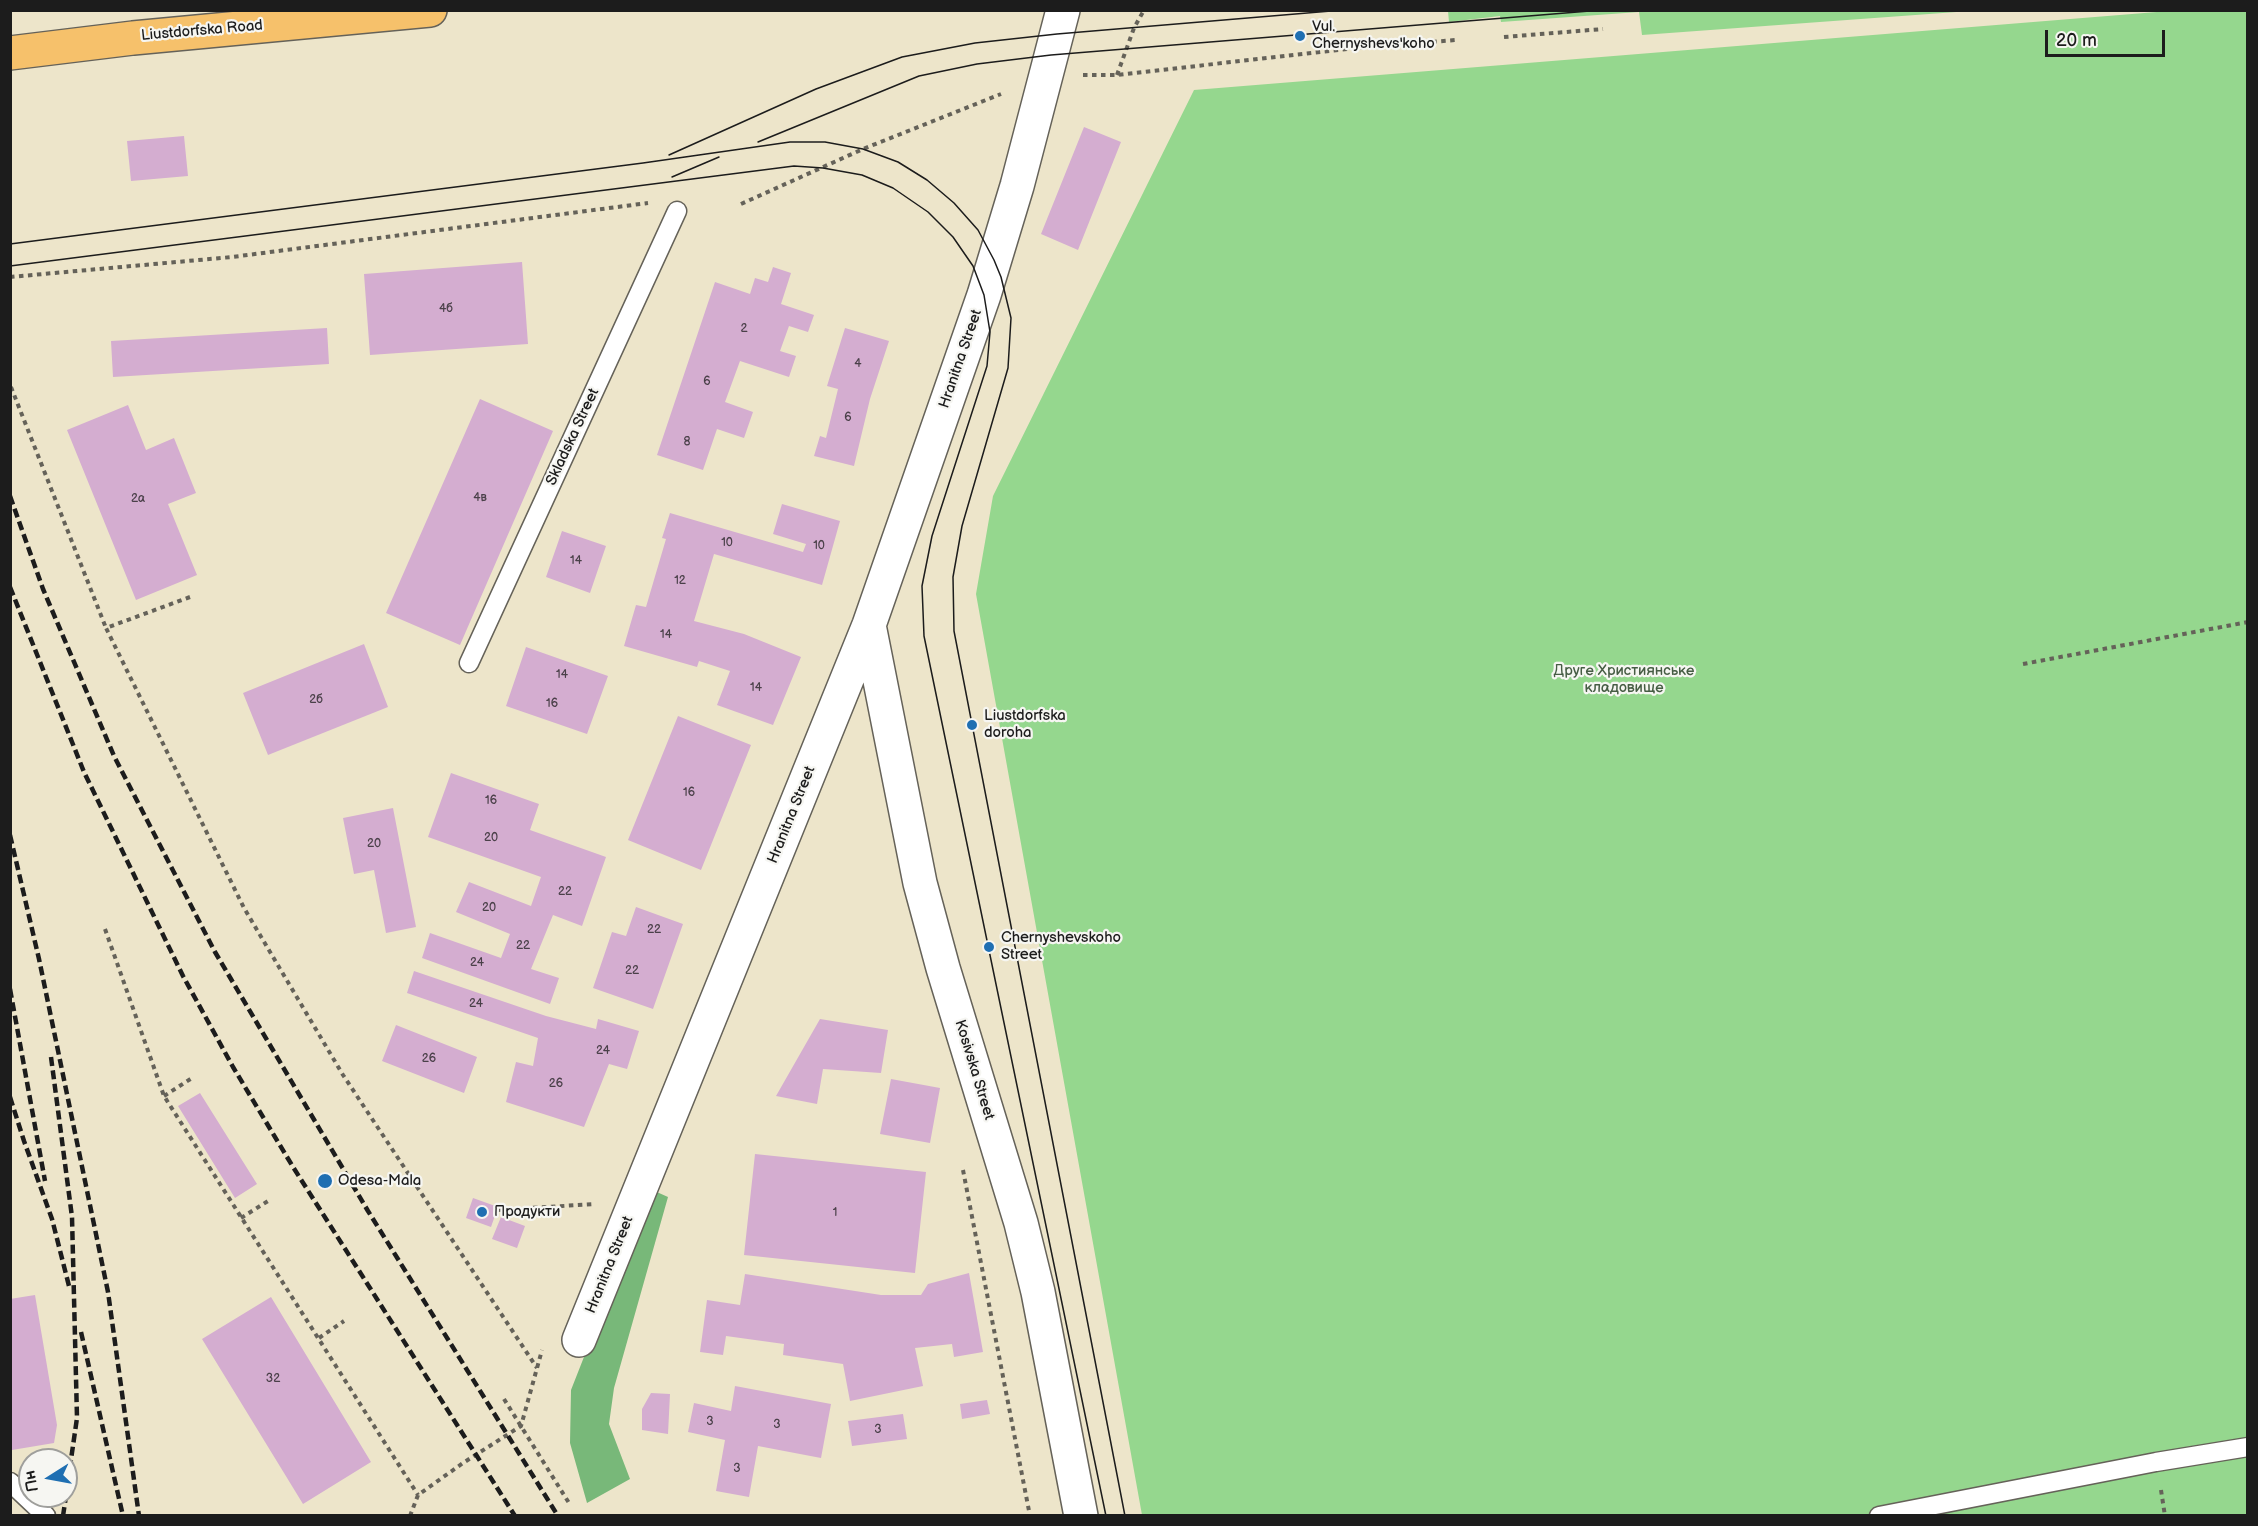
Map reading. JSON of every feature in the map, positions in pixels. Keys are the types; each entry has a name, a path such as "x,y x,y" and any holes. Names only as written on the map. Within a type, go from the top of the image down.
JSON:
{"main road":[{"name":"Liustdorfska Road","path":"10,53 133,38 430,10"}],"street":[{"name":"Hranitna Street","path":"579,1340 869,625 984,295 1017,186 1063,10"},
{"name":"Kosivska Street","path":"869,625 920,883 943,968 1021,1223 1038,1292 1081,1515"}],"lane":[{"name":"Skladska Street","path":"469,663 677,211"},
{"path":"1879,1515 2247,1447"},
{"path":"10,1482 46,1515"}],"path":[{"path":"1143,10 1117,75 1355,48 1456,40"},
{"path":"1504,37 1603,29"},
{"path":"741,204 863,149 1046,76"},
{"path":"10,277 232,257 653,202 677,211"},
{"path":"11,387 106,628 244,908 343,1076 537,1368"},
{"path":"106,628 190,597"},
{"path":"2023,664 2247,622"},
{"path":"105,929 164,1096 418,1495"},
{"path":"164,1096 192,1078"},
{"path":"241,1218 268,1201"},
{"path":"497,1209 598,1203"},
{"path":"319,1338 344,1321"},
{"path":"410,1515 418,1495 521,1426 548,1327 579,1340"},
{"path":"504,1399 569,1503"}],"green space":[{"path":"1448,10 1970,11 1642,35 1639,12 1501,22 1500,16 1449,22"},
{"name":"Друге Християнське кладовище","path":"2169,11 2247,11 2247,1515 1142,1515 976,594 993,496 1194,90"},
{"path":"650,1189 668,1197 614,1388 609,1424 630,1479 587,1503 570,1443 571,1390"}],"building":[{"path":"1084,127 1121,142 1078,250 1041,234"},
{"path":"184,136 188,176 131,181 127,141"},
{"path":"522,262 528,344 370,355 364,274"},
{"path":"773,267 791,273 781,304 814,315 808,332 789,326 780,351 796,356 789,377 740,361 725,402 753,412 744,438 717,429 703,470 657,455 715,282 750,294 755,278 768,282"},
{"path":"327,328 329,364 113,377 111,341"},
{"path":"845,328 889,341 870,399 854,466 814,456 820,436 826,438 838,389 827,386"},
{"path":"480,399 553,431 460,645 386,613"},
{"path":"128,405 146,450 174,438 196,493 168,504 197,575 136,600 67,430"},
{"path":"782,504 840,521 822,585 714,554 694,621 744,634 801,657 773,725 717,705 730,671 699,661 697,667 624,646 636,605 646,607 666,539 662,538 670,513 803,552 806,544 773,534"},
{"path":"562,531 606,546 590,593 546,577"},
{"path":"364,644 388,707 268,755 243,693"},
{"path":"526,647 608,676 587,734 506,706"},
{"path":"678,716 751,745 701,870 628,840"},
{"path":"451,773 539,804 530,830 606,857 582,926 553,915 531,969 559,978 550,1004 422,958 430,933 501,958 510,934 456,912 469,882 531,906 541,877 428,837"},
{"path":"393,808 416,927 386,933 374,870 354,874 343,818"},
{"path":"636,907 683,924 653,1009 593,988 612,932 626,936"},
{"path":"414,971 546,1016 596,1029 598,1019 639,1031 627,1069 609,1064 584,1127 506,1102 516,1062 533,1066 538,1038 407,993"},
{"path":"820,1019 888,1030 881,1073 823,1069 817,1104 776,1096"},
{"path":"396,1025 477,1057 464,1093 382,1061"},
{"path":"891,1079 940,1088 930,1143 880,1134"},
{"path":"200,1093 257,1184 235,1198 178,1106"},
{"path":"755,1154 926,1172 915,1273 744,1255"},
{"name":"Продукти","path":"473,1198 498,1207 491,1227 466,1218"},
{"path":"501,1217 525,1226 517,1248 492,1239"},
{"path":"969,1273 983,1352 954,1357 952,1344 915,1348 923,1386 850,1401 843,1364 783,1355 784,1344 726,1336 723,1355 700,1352 707,1300 740,1305 745,1274 881,1295 921,1295 928,1284"},
{"path":"35,1295 57,1425 54,1443 12,1450 10,1299"},
{"path":"271,1297 371,1462 303,1504 202,1339"},
{"path":"735,1386 831,1404 821,1458 758,1446 749,1497 716,1491 725,1440 688,1432 694,1403 731,1411"},
{"path":"651,1393 670,1394 668,1434 642,1430 642,1409"},
{"path":"987,1400 990,1414 962,1419 960,1404"},
{"path":"903,1414 907,1439 852,1446 848,1421"}],"tram line":[{"path":"669,155 816,89 902,57 975,43 1057,34 1343,10"},
{"path":"758,142 919,76 977,64 1051,55 1602,10"},
{"path":"10,244 790,142 825,142 863,149 898,162 927,180 954,203 978,230 1001,277 1011,318 1008,368 962,526 953,577 954,631 1125,1516"},
{"path":"672,177 719,157"},
{"path":"10,266 794,166 823,168 862,175 893,188 928,212 953,237 973,266 984,295 990,332 987,366 932,536 922,586 924,636 1106,1516"}],"railway":[{"path":"10,496 43,589 114,756 215,952 368,1211 558,1516"},
{"path":"10,587 84,772 183,976 233,1067 293,1167 515,1516"},
{"path":"10,835 39,959 108,1292 139,1516"},
{"path":"10,989 45,1181"},
{"path":"51,1057 72,1217 77,1418 73,1448"},
{"path":"10,1097 52,1219 69,1286"},
{"path":"81,1332 123,1516"},
{"path":"63,1516 64,1508"}],"place":[{"name":"Vul. Chernyshevs'koho","path":"1300,36"},
{"name":"Liustdorfska doroha","path":"972,725"},
{"name":"Chernyshevskoho Street","path":"989,947"},
{"name":"Odesa-Mala","path":"325,1181"},
{"name":"Продукти","path":"482,1212"}]}
